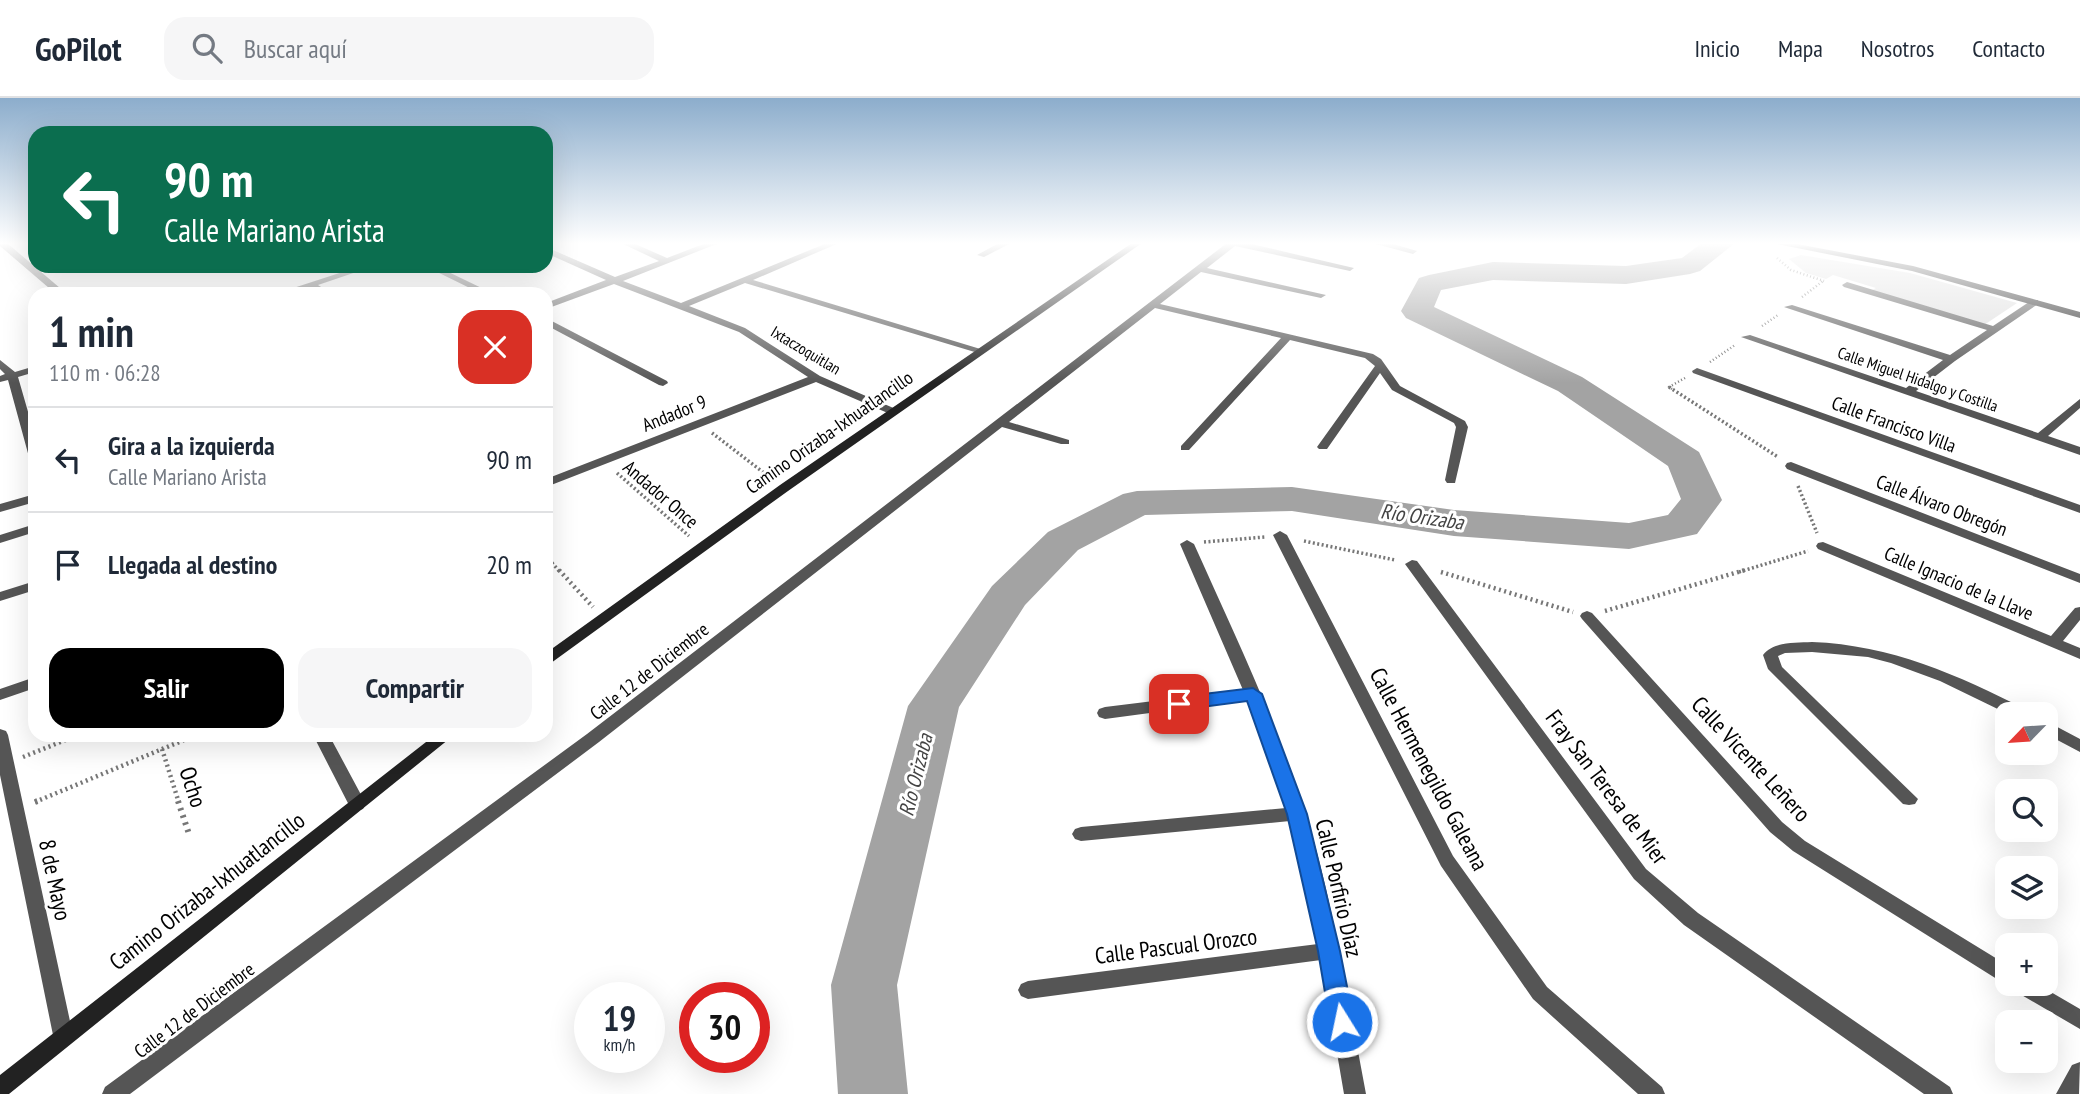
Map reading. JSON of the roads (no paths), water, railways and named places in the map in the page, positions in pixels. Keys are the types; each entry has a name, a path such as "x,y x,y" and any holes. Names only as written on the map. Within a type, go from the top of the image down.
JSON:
{"street":[{"path":"553,303 589,289"},
{"name":"Ixtaczoquitlan","path":"638,289 758,339 816,378 894,412"},
{"path":"681,306 721,289"},
{"path":"776,289 982,351"},
{"name":"Camino Orizaba-Ixhuatlancillo","path":"553,655 784,488 1071,289"},
{"name":"Calle 12 de Diciembre","path":"113,1094 593,738 1173,289"},
{"path":"1295,289 1321,295"},
{"path":"1862,289 1994,329"},
{"path":"1989,289 2080,315"},
{"path":"1908,392 2035,302"},
{"path":"1153,305 1369,356 1396,388 1452,416 1462,427 1451,480"},
{"path":"1789,307 1951,359"},
{"path":"553,325 663,383"},
{"path":"1185,448 1288,336"},
{"name":"Calle Miguel Hidalgo y Costilla","path":"1746,337 2080,451"},
{"path":"0,363 12,375 28,432"},
{"path":"1322,447 1380,366"},
{"path":"0,379 28,371"},
{"name":"Calle Francisco Villa","path":"1697,371 2080,509"},
{"name":"Andador 9","path":"553,480 816,378"},
{"path":"2040,437 2080,402"},
{"path":"1001,423 1065,442"},
{"name":"Calle Álvaro Obregón","path":"1791,466 2080,579"},
{"path":"0,508 28,500"},
{"path":"0,539 28,530"},
{"name":"Calle Hermenegildo Galeana","path":"1280,535 1447,861 1466,891 1540,993 1654,1094"},
{"name":"Calle Porfirio Díaz","path":"1187,544 1253,694 1297,814 1329,951 1355,1094"},
{"name":"Calle Ignacio de la Llave","path":"1823,546 2080,654"},
{"name":"Fray San Teresa de Mier","path":"1412,564 1640,874 1655,889 1691,919 1942,1094"},
{"path":"0,597 28,587"},
{"path":"2054,643 2080,611"},
{"name":"Calle Vicente Leñero","path":"1587,616 1776,827 1799,846 1995,968"},
{"path":"1909,799 1776,669 1770,655 1784,648 1833,647 1869,651 1911,662 1962,683 1998,702"},
{"path":"0,695 28,685"},
{"path":"1105,713 1253,694"},
{"path":"2058,734 2080,746"},
{"name":"8 de Mayo","path":"0,735 63,1035"},
{"path":"325,742 357,804"},
{"name":"Camino Orizaba-Ixhuatlancillo","path":"0,1088 63,1035 437,742"},
{"path":"1081,834 1297,814"},
{"name":"Calle Pascual Orozco","path":"1028,990 1329,951"},
{"path":"2040,996 2080,1020"},
{"path":"2067,1094 2080,1072"}],"waterway":[{"name":"Río Orizaba","path":"873,1094 864,985 934,706 1008,596 1063,541 1137,503 1292,499 1454,523 1629,536 1682,525 1702,500 1685,460 1570,384 1417,311 1427,289"}]}
